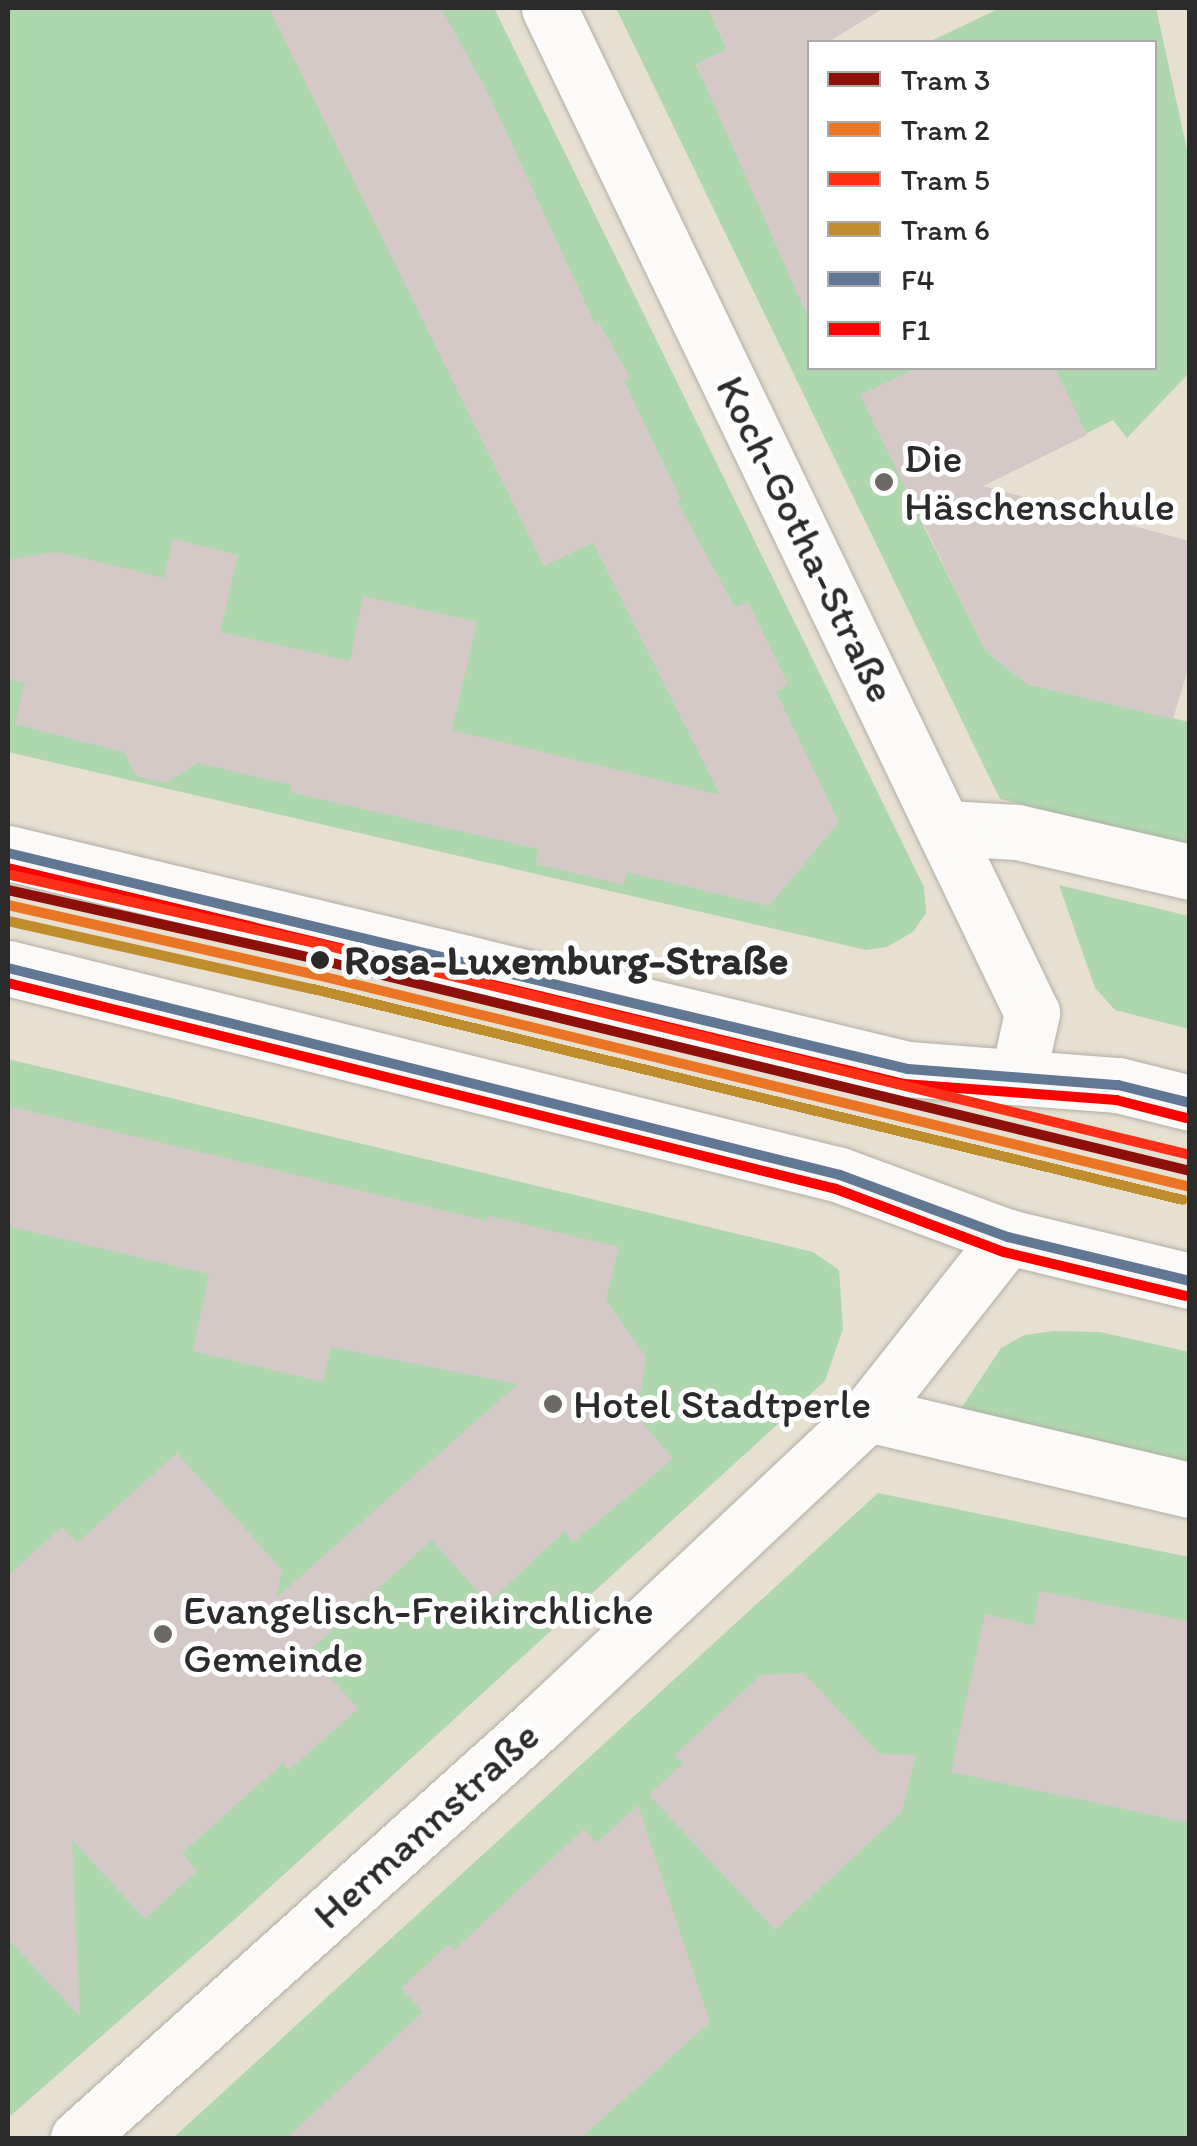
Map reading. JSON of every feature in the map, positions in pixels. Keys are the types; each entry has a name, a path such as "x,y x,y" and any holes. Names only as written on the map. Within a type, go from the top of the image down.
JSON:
{"street":[{"name":"Koch-Gotha-Straße","path":"549,8 1032,1014 1018,1076"},
{"path":"946,828 1017,832 1190,872"},
{"path":"8,853 908,1069 1118,1085 1190,1102"},
{"path":"8,968 840,1175 1008,1237 1190,1282"},
{"name":"Hermannstraße","path":"78,2138 541,1722 868,1414 1008,1237"},
{"path":"868,1414 1190,1490"}],"green space":[{"path":"8,8 494,8 924,887 926,913 913,932 887,947 866,950 8,752"},
{"path":"616,8 708,8 727,49 696,65 733,139 807,102 807,370 1157,370 1157,40 933,40 1000,8 1156,8 1189,159 1189,373 1127,438 1113,420 919,517 986,651 1027,684 1189,722 1189,846 1000,799"},
{"path":"1059,885 1189,916 1189,1029 1115,1010 1095,988"},
{"path":"8,1059 813,1252 839,1270 843,1329 825,1381 234,1920 8,2118"},
{"path":"1100,1332 1189,1352 1189,1467 958,1413 1001,1348 1024,1335"},
{"path":"878,1493 1189,1557 1189,2138 173,2138"}],"building":[{"path":"269,8 441,8 489,95 595,324 599,322 630,378 624,381 681,500 677,502 735,607 748,602 788,684 776,692 839,822 769,906 627,872 624,885 536,864 538,849 290,792 292,785 198,763 165,783 136,776 124,752 15,724 25,682 8,680 8,560 57,552 164,578 173,539 238,555 220,632 350,661 363,596 477,622 452,730 720,795 593,543 544,566"},
{"path":"708,8 884,8 831,40 807,40 807,315 696,64 727,49"},
{"path":"913,370 1056,370 1087,435 983,486 1190,541 1190,662 1173,719 1027,684 986,651 860,395"},
{"path":"8,1106 487,1221 488,1216 619,1247 606,1300 646,1357 637,1416 673,1459 573,1542 565,1531 488,1603 432,1540 308,1652 358,1709 289,1770 283,1763 182,1853 197,1871 145,1919 72,1840 80,2016 8,1939 8,1576 62,1527 77,1543 177,1453 282,1570 276,1598 518,1384 331,1347 323,1382 193,1351 209,1274 8,1226"},
{"path":"1040,1591 1190,1622 1190,1823 951,1772 985,1614 1034,1626"},
{"path":"804,1673 879,1754 916,1755 902,1812 775,1930 649,1795 683,1763 675,1755 761,1675"},
{"path":"638,1805 710,2022 581,2138 287,2138 423,2012 401,1988 449,1944 454,1950 584,1829 597,1843"}],"tram line":[{"name":"5","path":"11,875 324,945 1190,1155"},
{"name":"3","path":"8,890 320,960 1190,1171"},
{"name":"2","path":"8,905 317,975 1186,1186"},
{"name":"6","path":"8,921 313,989 1183,1200"}],"transit line":[{"name":"F4","path":"8,853 908,1069 1118,1085 1190,1103"},
{"name":"F1","path":"8,868 904,1084 1116,1100 1186,1118"},
{"name":"F4","path":"8,968 840,1175 1008,1237 1190,1281"},
{"name":"F1","path":"8,983 836,1189 1004,1252 1186,1296"}],"place":[{"name":"Die Häschenschule","path":"884,482"},
{"name":"Rosa-Luxemburg-Straße","path":"320,960"},
{"name":"Hotel Stadtperle","path":"553,1404"},
{"name":"Evangelisch-Freikirchliche Gemeinde","path":"163,1634"}]}
